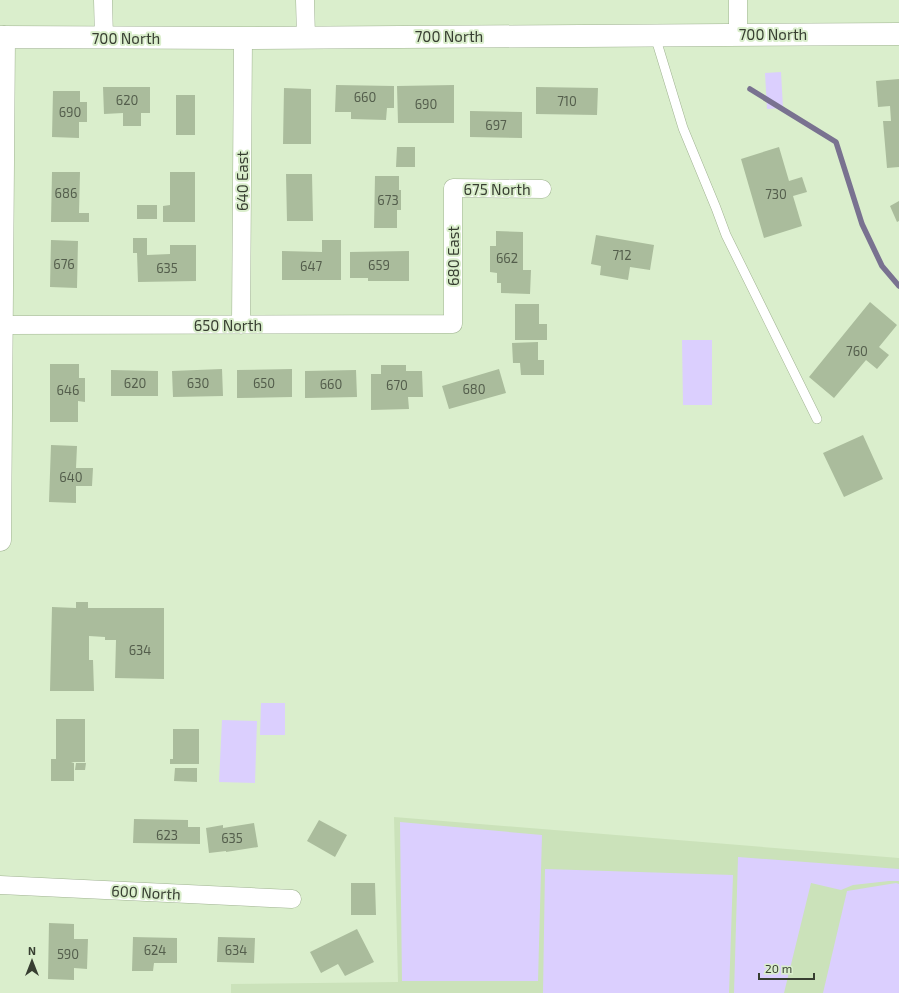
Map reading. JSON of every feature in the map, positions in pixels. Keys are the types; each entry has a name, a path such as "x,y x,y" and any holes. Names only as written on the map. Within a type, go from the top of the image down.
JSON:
{"street":[{"path":"103,0 104,38"},
{"path":"306,0 306,37"},
{"path":"738,0 738,35"},
{"name":"700 North","path":"2,37 243,38 899,34"},
{"path":"0,540 2,37"},
{"name":"640 East","path":"241,325 243,38"},
{"name":"675 North","path":"453,188 542,189"},
{"name":"680 East","path":"453,188 453,324"},
{"name":"650 North","path":"2,325 453,324"},
{"name":"600 North","path":"0,885 292,899"}],"lane":[{"path":"654,35 683,128 726,235 817,419"}],"shaded area":[{"path":"781,72 783,108 767,109 765,73"},
{"path":"682,340 712,340 712,405 683,405"},
{"path":"261,703 285,703 285,735 260,735"},
{"path":"222,720 257,721 255,783 219,782"},
{"path":"394,817 899,858 899,993 231,993 231,984 398,982"},
{"path":"400,822 542,835 538,981 402,981"},
{"path":"738,857 899,869 899,881 853,885 841,890 811,883 784,993 734,993"},
{"path":"545,869 733,875 729,993 543,993"},
{"path":"896,883 899,884 899,993 823,993 847,891"}],"building":[{"path":"899,79 899,167 887,168 883,121 891,121 890,106 878,107 876,81"},
{"path":"336,85 394,86 394,108 387,108 386,120 351,119 351,112 335,112"},
{"path":"454,85 454,123 398,123 397,86"},
{"path":"103,87 150,87 150,113 141,113 141,126 123,126 123,113 104,114"},
{"path":"536,87 598,88 597,115 536,114"},
{"path":"284,88 311,89 311,144 283,144"},
{"path":"53,91 80,91 80,102 87,102 87,122 79,122 79,138 52,137"},
{"path":"176,95 195,95 195,135 176,135"},
{"path":"470,111 522,112 522,138 470,137"},
{"path":"397,147 415,147 415,167 396,167"},
{"path":"779,147 789,181 802,177 807,192 793,196 802,226 764,238 741,159"},
{"path":"52,172 80,172 79,213 89,213 89,222 51,222"},
{"path":"170,172 195,172 195,222 163,222 163,206 170,205"},
{"path":"286,174 312,174 313,221 287,221"},
{"path":"375,176 399,176 401,210 397,210 397,228 374,228"},
{"path":"899,201 899,221 897,222 890,206"},
{"path":"137,205 157,205 157,219 137,219"},
{"path":"496,231 523,232 523,270 531,270 530,294 501,293 501,283 497,283 497,273 490,272 490,246 496,246"},
{"path":"596,235 654,245 650,270 630,267 628,280 600,275 601,266 591,264"},
{"path":"133,238 147,238 147,255 170,254 170,245 196,245 196,281 138,282 137,253 133,253"},
{"path":"51,240 78,241 77,288 50,287"},
{"path":"322,240 341,240 341,280 282,280 282,251 322,252"},
{"path":"409,251 409,281 368,281 368,278 350,278 350,252"},
{"path":"870,302 897,325 879,347 889,355 877,369 866,360 834,398 809,377"},
{"path":"515,304 539,304 539,324 547,324 547,340 515,340"},
{"path":"538,342 538,360 544,360 544,375 521,375 520,363 513,363 512,343"},
{"path":"50,364 79,364 79,378 85,378 85,402 78,401 78,422 50,422"},
{"path":"381,365 406,365 406,371 422,371 423,397 408,397 409,409 371,410 371,374 381,374"},
{"path":"222,369 223,396 173,397 172,371"},
{"path":"292,369 292,397 237,398 237,370"},
{"path":"499,369 506,393 449,409 442,386"},
{"path":"111,370 158,371 158,396 111,396"},
{"path":"356,370 357,397 305,398 305,371"},
{"path":"863,435 883,479 844,497 823,453"},
{"path":"51,445 77,446 76,468 93,468 92,486 76,486 76,503 49,502"},
{"path":"76,602 88,602 88,608 164,608 164,679 115,678 116,640 105,640 105,637 89,636 89,660 93,660 94,691 50,691 52,607 76,608"},
{"path":"56,719 85,719 85,762 71,762 74,763 74,781 51,781 51,759 56,759"},
{"path":"173,729 199,729 199,764 170,764 170,759 173,759"},
{"path":"76,763 86,763 85,770 75,770"},
{"path":"175,768 197,768 197,782 174,781"},
{"path":"134,819 188,820 188,827 200,827 200,844 133,843"},
{"path":"319,820 347,835 335,857 307,841"},
{"path":"254,823 258,847 209,853 206,828 223,825 223,828"},
{"path":"351,883 375,883 376,915 351,915"},
{"path":"49,923 74,924 74,939 88,939 87,969 74,968 74,980 48,979"},
{"path":"357,929 374,962 345,976 338,964 321,973 310,952"},
{"path":"133,937 177,938 177,963 154,963 153,971 132,971"},
{"path":"218,937 255,938 254,963 217,962"}],"waterway":[{"path":"750,89 836,142 862,224 882,266 899,286"}]}
